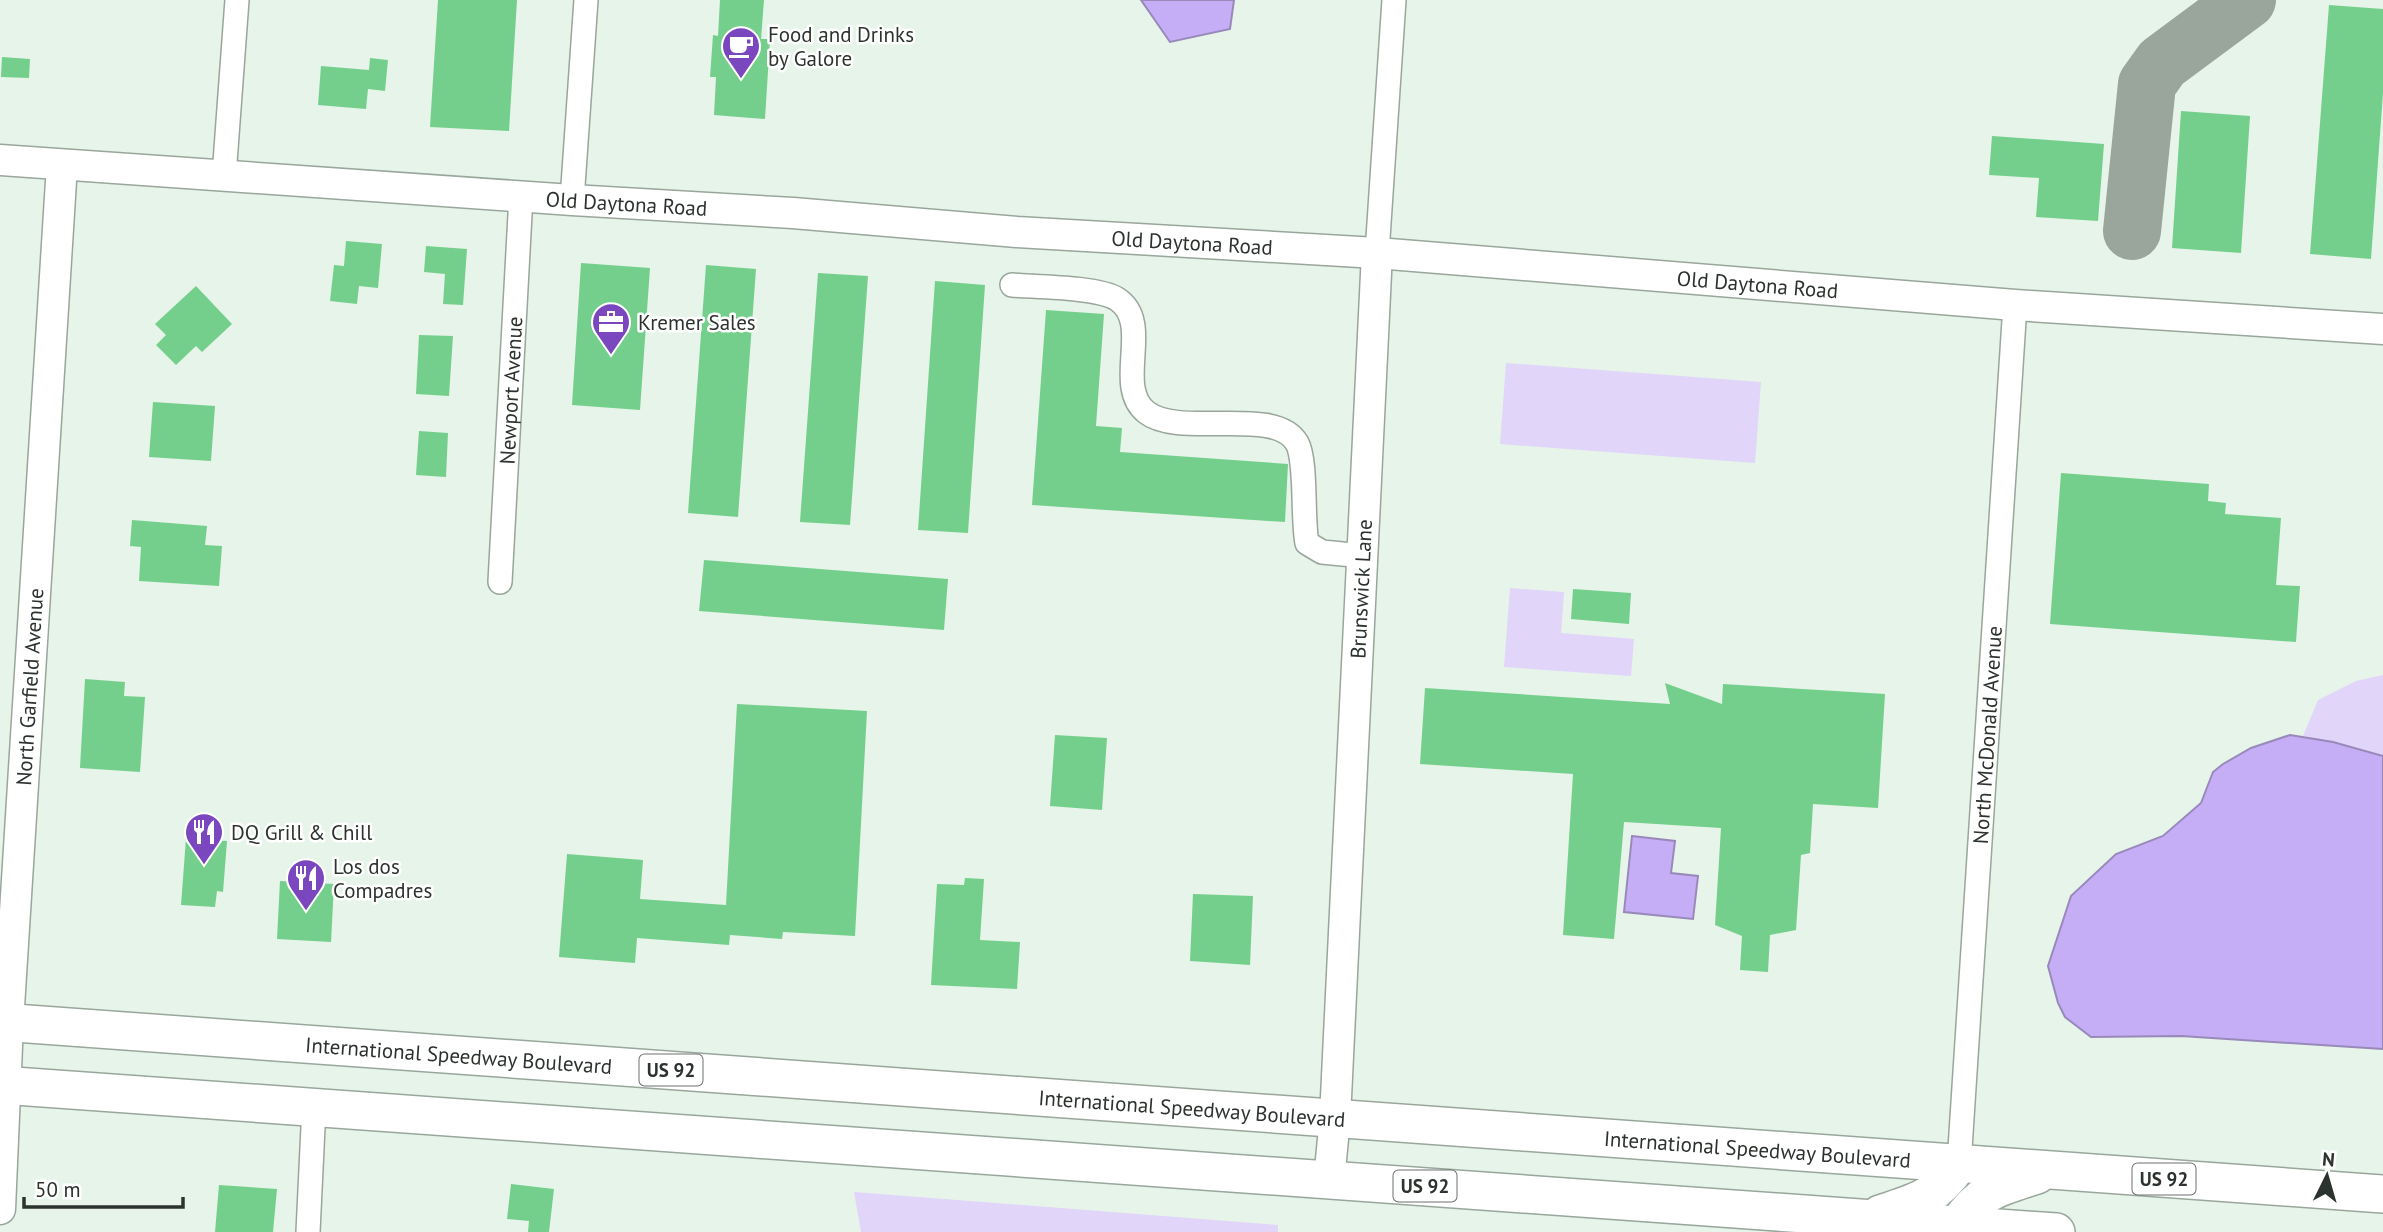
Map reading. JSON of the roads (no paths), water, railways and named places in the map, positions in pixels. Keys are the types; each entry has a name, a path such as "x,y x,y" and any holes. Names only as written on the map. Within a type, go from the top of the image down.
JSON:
{"main road":[{"name":"International Speedway Boulevard","path":"4,1022 2383,1194"},
{"name":"US 92","path":"2,1085 1865,1218 1957,1228 2056,1232"},
{"path":"1865,1218 1924,1199 1945,1184 1959,1164"},
{"path":"1957,1228 1973,1203 1996,1188 2052,1171"}],"street":[{"path":"224,176 237,0"},
{"path":"572,200 586,0"},
{"name":"Brunswick Lane","path":"1329,1180 1335,1118 1377,253 1394,0"},
{"name":"Old Daytona Road","path":"0,160 793,213 1017,232 1377,253 2015,305 2383,330"},
{"name":"North Garfield Avenue","path":"0,1209 4,1022 62,165"},
{"name":"Newport Avenue","path":"500,582 521,196"},
{"path":"1012,285 1096,292 1118,299 1127,310 1133,327 1132,391 1146,412 1163,421 1262,425 1284,429 1298,444 1303,474 1304,528 1307,543 1322,552 1363,556"},
{"name":"North McDonald Avenue","path":"1959,1164 2015,305"},
{"path":"308,1232 314,1106"}],"place":[{"name":"Food and Drinks by Galore","path":"741,80"},
{"name":"Kremer Sales","path":"611,356"},
{"name":"DQ Grill & Chill","path":"204,866"},
{"name":"Los dos Compadres","path":"306,912"}]}
